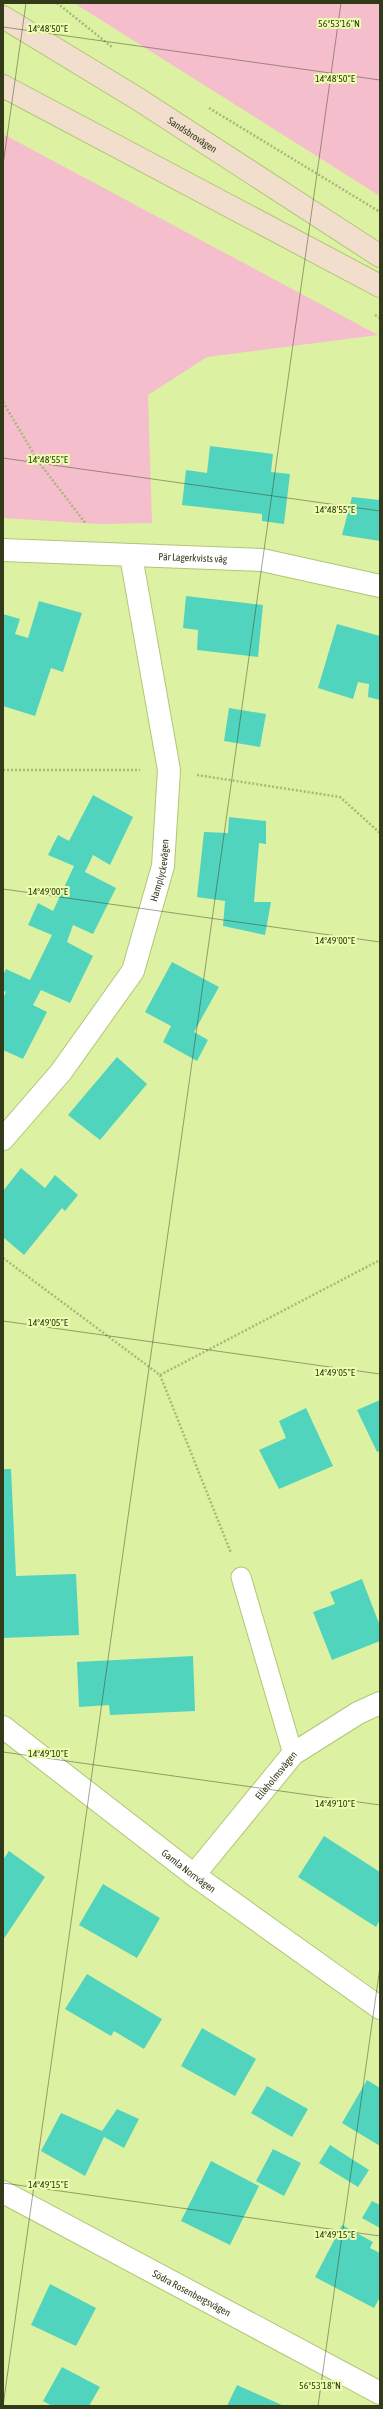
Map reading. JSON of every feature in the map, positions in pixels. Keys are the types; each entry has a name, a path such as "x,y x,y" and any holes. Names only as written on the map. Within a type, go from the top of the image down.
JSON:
{"main road":[{"name":"Sandsbrovägen","path":"3,16 138,98 380,256"},
{"path":"3,86 380,286"}],"street":[{"name":"Pär Lagerkvists väg","path":"3,550 262,560 380,586"},
{"name":"Hamplyckevägen","path":"3,1139 61,1072 133,971 163,866 168,770 130,556"},
{"name":"Elleholmsvägen","path":"194,1875 293,1754 358,1713 380,1703"},
{"name":"Gamla Norrvägen","path":"3,1727 194,1875 380,2008"},
{"name":"Södra Rosenbergsvägen","path":"3,2192 380,2393"}],"lane":[{"path":"241,1577 293,1754"}],"path":[{"path":"57,3 118,52"},
{"path":"206,106 380,212"},
{"path":"3,402 38,461 109,554"},
{"path":"3,1258 160,1375 241,1577"},
{"path":"160,1375 380,1260"}],"shaded area":[{"path":"74,3 380,3 380,196"},
{"path":"3,134 378,335 207,357 148,395 152,523 98,524 3,518"}],"building":[{"path":"210,446 273,454 271,472 290,474 284,524 262,521 262,514 182,505 186,470 207,473"},
{"path":"352,497 380,500 380,541 342,535"},
{"path":"186,596 263,605 258,657 197,650 198,630 183,628"},
{"path":"39,601 82,613 63,672 51,668 35,716 3,706 3,614 20,619 15,634 28,638"},
{"path":"337,624 380,636 380,700 368,697 369,684 358,682 353,699 318,688"},
{"path":"229,708 266,714 260,747 224,741"},
{"path":"93,795 133,817 110,865 93,855 85,872 116,888 93,934 73,925 67,942 93,956 70,1003 41,990 33,1005 47,1012 23,1059 3,1050 3,998 6,992 3,990 3,975 6,969 30,980 52,935 28,925 38,903 53,911 74,866 48,855 58,835 69,841"},
{"path":"229,817 266,821 266,844 259,843 254,902 271,902 265,935 223,926 225,901 197,897 204,832 228,833"},
{"path":"172,962 219,987 194,1032 208,1040 197,1061 163,1042 171,1026 145,1012"},
{"path":"117,1057 147,1084 100,1140 68,1115"},
{"path":"21,1168 45,1188 55,1175 78,1195 65,1211 62,1208 24,1255 3,1237 3,1191"},
{"path":"380,1400 380,1451 377,1452 357,1410"},
{"path":"306,1408 333,1466 279,1489 259,1450 286,1438 279,1421"},
{"path":"3,1469 11,1469 16,1576 76,1574 79,1635 3,1638"},
{"path":"362,1579 380,1626 380,1641 332,1660 313,1612 335,1604 330,1592"},
{"path":"193,1656 195,1711 110,1715 109,1705 79,1707 77,1662"},
{"path":"324,1836 380,1872 380,1920 376,1927 298,1877"},
{"path":"9,1851 45,1877 3,1940 3,1860"},
{"path":"103,1884 160,1918 137,1958 79,1925"},
{"path":"87,1974 162,2019 144,2049 114,2031 111,2036 65,2009"},
{"path":"202,2028 256,2059 235,2096 181,2066"},
{"path":"367,2080 380,2088 380,2146 342,2123"},
{"path":"267,2086 308,2109 292,2137 251,2113"},
{"path":"117,2109 139,2119 124,2148 104,2137 85,2176 41,2151 61,2113 102,2131"},
{"path":"330,2145 369,2170 358,2187 319,2163"},
{"path":"273,2149 301,2163 284,2196 256,2181"},
{"path":"211,2161 259,2186 230,2245 181,2221"},
{"path":"372,2201 380,2205 380,2228 362,2218"},
{"path":"342,2225 373,2242 370,2248 380,2253 380,2297 374,2308 315,2277"},
{"path":"50,2284 96,2308 76,2346 31,2325"},
{"path":"62,2367 100,2387 89,2406 52,2406 43,2401"},
{"path":"237,2385 284,2406 227,2406"}]}
